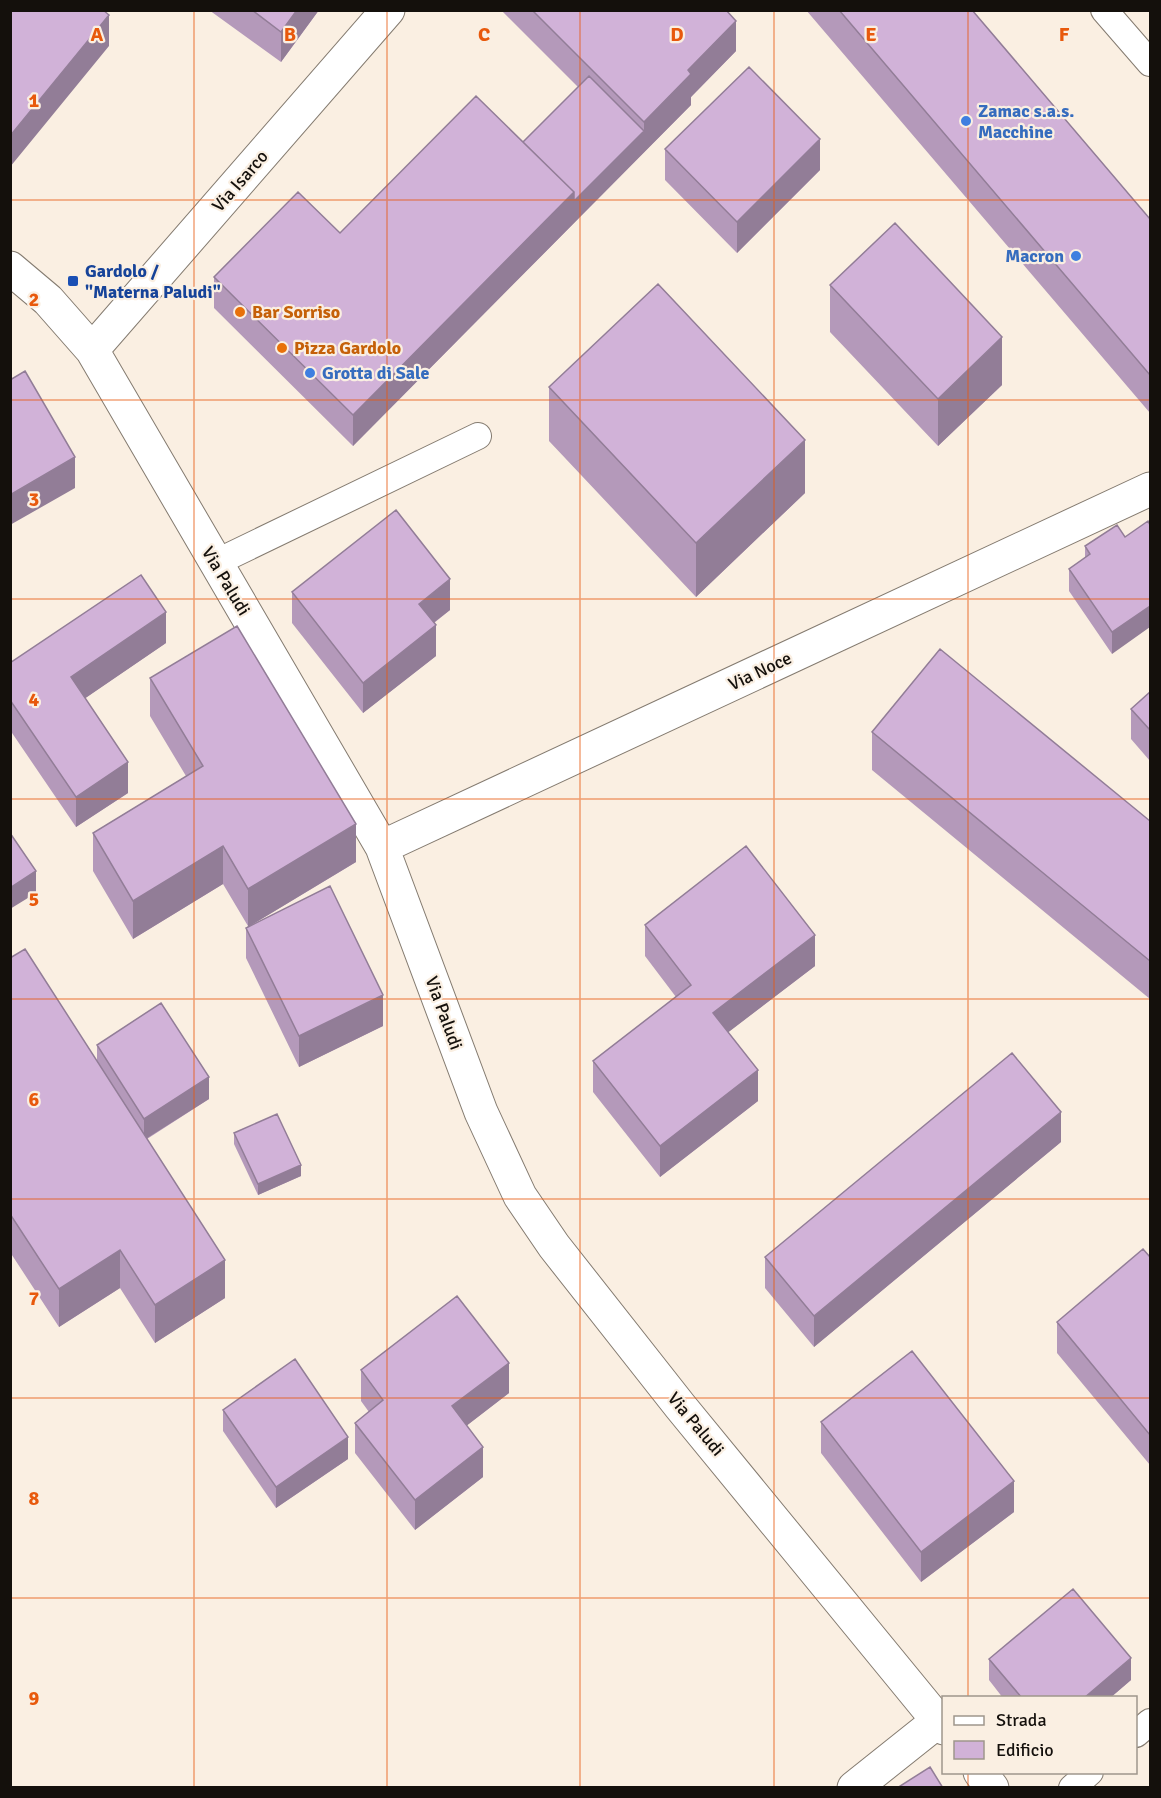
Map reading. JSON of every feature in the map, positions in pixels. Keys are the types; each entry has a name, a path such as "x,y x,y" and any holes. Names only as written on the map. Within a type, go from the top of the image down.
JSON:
{"street":[{"name":"Via Isarco","path":"92,350 388,10"},
{"name":"Via Paludi","path":"10,268 48,300 92,350 382,847 481,1112 520,1196 554,1246 680,1406 940,1725 854,1788"},
{"name":"Via Noce","path":"382,847 1146,497"},
{"path":"981,1774 992,1788"}],"lane":[{"path":"1104,10 1150,63"},
{"path":"215,563 478,436"},
{"path":"1137,1733 1150,1722"},
{"path":"1072,1788 1089,1774"}],"building":[{"path":"10,10 103,10 109,15 10,136"},
{"path":"252,10 297,10 281,32"},
{"path":"532,10 726,10 736,21 688,70 691,74 644,122"},
{"path":"839,10 972,10 1150,219 1150,375"},
{"path":"749,67 820,139 737,222 665,149"},
{"path":"589,76 644,131 574,201 574,192 523,142"},
{"path":"476,96 574,192 353,415 214,277 298,192 340,233"},
{"path":"895,223 1002,337 938,399 830,285"},
{"path":"658,284 805,440 696,543 549,387"},
{"path":"25,371 75,457 10,495 10,380"},
{"path":"396,510 450,579 419,604 436,625 363,683 292,592"},
{"path":"1148,521 1150,525 1150,606 1112,632 1069,569 1090,554 1085,546 1117,525 1125,537"},
{"path":"141,575 166,612 71,677 128,762 76,797 10,700 10,663"},
{"path":"237,626 356,824 248,889 223,846 133,901 93,833 203,766 150,678"},
{"path":"940,649 1150,821 1150,961 872,732"},
{"path":"1150,692 1150,730 1131,709"},
{"path":"10,833 36,871 10,888"},
{"path":"746,846 815,935 713,1013 758,1070 660,1146 593,1061 691,985 645,925"},
{"path":"330,886 383,995 299,1036 246,928"},
{"path":"25,949 225,1260 155,1305 120,1250 59,1289 10,1214 10,958"},
{"path":"161,1003 209,1077 144,1119 97,1045"},
{"path":"1012,1053 1061,1112 814,1316 765,1257"},
{"path":"277,1114 301,1165 258,1184 234,1133"},
{"path":"1143,1249 1150,1257 1150,1435 1057,1322"},
{"path":"457,1296 509,1363 452,1406 483,1447 415,1500 355,1423 383,1400 361,1370"},
{"path":"912,1351 1014,1481 921,1552 821,1422"},
{"path":"295,1359 348,1437 276,1487 223,1410"},
{"path":"1073,1589 1131,1658 1086,1696 1020,1696 989,1659"},
{"path":"930,1767 943,1788 897,1788"}],"place":[{"name":"Zamac s.a.s. Macchine","path":"966,121"},
{"name":"Macron","path":"1076,256"},
{"name":"Gardolo / \"Materna Paludi\"","path":"73,281"},
{"name":"Bar Sorriso","path":"240,312"},
{"name":"Pizza Gardolo","path":"282,348"},
{"name":"Grotta di Sale","path":"310,373"}]}
